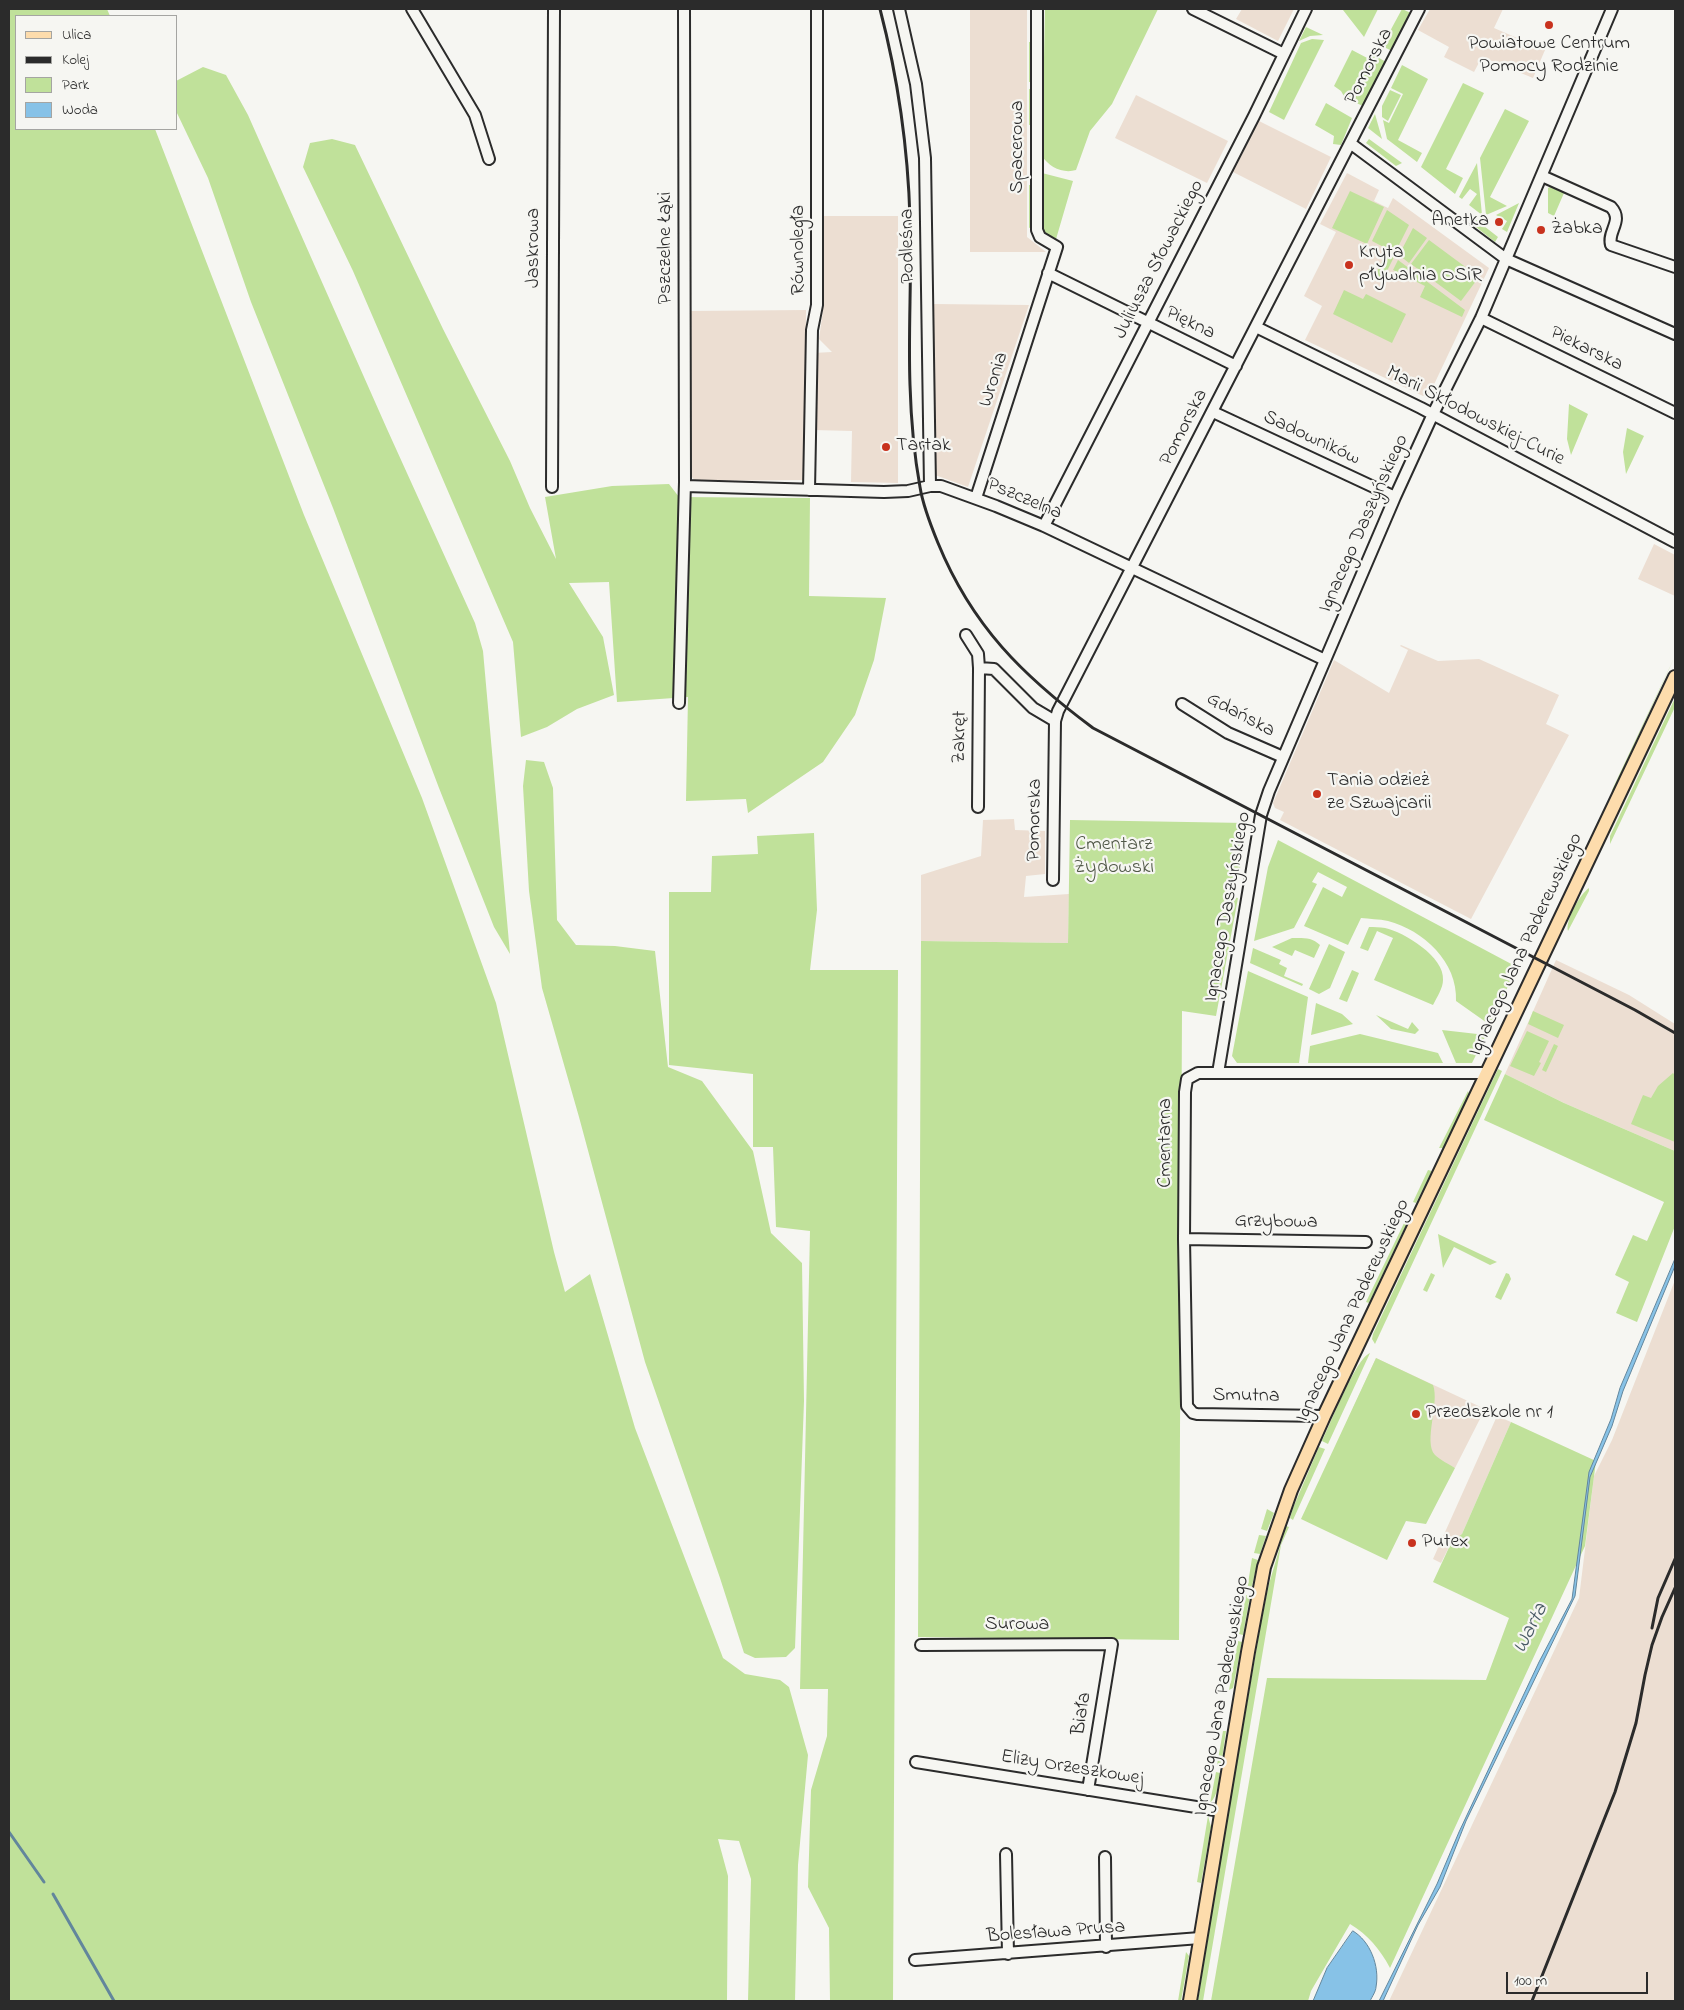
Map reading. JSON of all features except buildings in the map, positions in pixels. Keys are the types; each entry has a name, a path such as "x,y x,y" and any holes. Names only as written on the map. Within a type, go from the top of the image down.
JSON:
{"main road":[{"name":"Ignacego Jana Paderewskiego","path":"1190,2001 1264,1567 1284,1508 1324,1416 1675,676"}],"street":[{"path":"412,9 475,116 489,159"},
{"name":"Jaskrowa","path":"552,487 554,9"},
{"name":"Pszczelne Łąki","path":"678,702 685,486 684,9"},
{"name":"Równoległa","path":"809,490 812,330 817,305 817,9"},
{"name":"Podleśna","path":"900,9 916,84 925,158 930,486"},
{"name":"Spacerowa","path":"1037,9 1037,230 1040,237 1056,247 1048,273"},
{"path":"1193,9 1284,54"},
{"name":"Juliusza Słowackiego","path":"1044,526 1306,9"},
{"name":"Pomorska","path":"1053,880 1055,721 1419,9"},
{"name":"Ignacego Daszyńskiego","path":"1218,1073 1261,815 1283,757 1395,497 1433,414 1481,318 1612,9"},
{"path":"1350,143 1506,259 1675,334"},
{"path":"1542,176 1611,207 1617,219 1610,239 1611,245 1675,266"},
{"name":"Piękna","path":"1048,273 1236,366"},
{"name":"Wronia","path":"976,498 1048,273"},
{"name":"Piekarska","path":"1481,318 1675,413"},
{"name":"Marii Skłodowskiej-Curie","path":"1256,327 1433,414 1675,542"},
{"name":"Sadowników","path":"1213,412 1395,497"},
{"name":"Pszczelna","path":"685,486 896,492 941,486 1044,526 1325,660"},
{"name":"Zakręt","path":"966,636 978,654 980,668 978,807"},
{"path":"980,668 994,669 1033,708 1055,721"},
{"name":"Gdańska","path":"1182,704 1228,733 1283,757"},
{"name":"Cmentarna","path":"1198,1414 1190,1410 1186,1400 1184,1239 1185,1085 1187,1079 1192,1075 1218,1073 1487,1073"},
{"name":"Grzybowa","path":"1184,1239 1366,1242"},
{"name":"Smutna","path":"1198,1414 1324,1416"},
{"name":"Surowa","path":"921,1645 1112,1644"},
{"name":"Biała","path":"1088,1790 1112,1644"},
{"name":"Elizy Orzeszkowej","path":"916,1762 1221,1811"},
{"path":"1006,1854 1008,1954"},
{"path":"1105,1857 1106,1947"},
{"name":"Bolesława Prusa","path":"915,1960 1106,1947 1200,1938"}],"shaded area":[{"path":"970,9 1027,9 1027,237 1046,252 970,252"},
{"path":"1242,9 1294,9 1278,41 1236,19"},
{"path":"1430,9 1503,9 1494,28 1545,50 1533,78 1482,57 1474,72 1444,57 1449,47 1418,30"},
{"path":"1136,95 1228,141 1207,183 1115,138"},
{"path":"1259,121 1331,157 1306,209 1233,172"},
{"path":"1347,173 1379,190 1374,201 1388,208 1393,198 1489,268 1430,393 1423,396 1305,340 1322,306 1304,296 1336,232 1320,224"},
{"path":"823,216 898,216 898,483 851,482 852,431 813,430 813,353 832,352 819,339 823,310"},
{"path":"933,304 1029,305 968,487 935,475"},
{"path":"806,310 805,480 695,481 689,473 691,311"},
{"path":"1654,544 1675,555 1675,596 1638,579"},
{"path":"1401,645 1438,661 1479,659 1559,695 1546,724 1569,735 1471,919 1280,820 1284,812 1275,808 1273,803 1334,660 1389,693 1408,650"},
{"path":"1014,819 1015,830 1045,831 1045,874 1026,876 1024,897 1069,894 1068,943 921,941 921,875 981,856 983,820"},
{"path":"1556,960 1629,995 1675,1024 1675,1151 1564,1103 1505,1074"},
{"path":"1675,1280 1675,2001 1389,2001 1579,1598 1594,1476 1612,1440"},
{"name":"Przedszkole nr 1","path":"1376,1358 1485,1409 1455,1468 1348,1419"},
{"path":"1497,1416 1511,1422 1462,1534 1452,1541 1441,1563 1433,1559"}],"green space":[{"path":"9,9 107,9 110,15 15,15 15,130 155,130 304,515 422,798 496,1003 565,1292 590,1274 635,1428 723,1658 745,1674 780,1680 789,1687 808,1755 798,1865 795,2001 748,2001 751,1879 739,1841 718,1839 728,1876 727,2001 9,2001"},
{"path":"1045,9 1158,9 1112,104 1090,131 1076,170 1071,171 1057,169 1042,156"},
{"path":"1378,9 1364,37 1343,10"},
{"path":"1402,9 1411,13 1392,51 1382,46"},
{"path":"1306,27 1323,35 1310,36 1299,41"},
{"path":"1312,39 1324,40 1284,120 1269,112 1301,43"},
{"path":"1029,42 1032,42 1032,82 1029,82"},
{"path":"1352,50 1371,60 1374,55 1386,62 1363,106 1345,98 1341,91 1334,86"},
{"path":"1402,65 1428,79 1398,140 1422,153 1417,162 1387,139 1383,120 1389,123 1403,94 1391,88"},
{"path":"203,67 226,75 248,115 475,623 483,651 510,954 494,927 333,508 251,302 208,178 178,115 178,80"},
{"path":"1463,83 1484,93 1446,169 1463,178 1455,194 1421,167"},
{"path":"1029,89 1032,89 1032,125 1029,125"},
{"path":"1390,90 1401,95 1388,121 1382,117 1382,106"},
{"path":"1326,103 1352,118 1341,145 1333,144 1334,136 1315,125"},
{"path":"1505,109 1529,121 1490,197 1507,206 1486,215 1480,158"},
{"path":"1375,114 1382,139 1368,128"},
{"path":"332,139 355,145 556,559 545,497 612,486 669,484 679,497 810,498 809,596 886,598 874,660 855,715 823,762 748,813 746,799 686,801 688,697 617,702 609,582 569,583 603,637 614,695 577,709 547,727 521,737 513,642 353,271 303,167 310,143"},
{"path":"1369,139 1402,163 1396,166 1366,143"},
{"path":"1477,163 1482,215 1469,205 1477,194 1470,189 1462,199 1459,197"},
{"path":"1042,173 1073,181 1054,246 1041,231"},
{"path":"1029,185 1032,185 1032,227 1029,228"},
{"path":"1550,187 1564,193 1554,216 1548,213 1548,188"},
{"path":"1350,191 1384,207 1367,244 1332,228"},
{"path":"1519,203 1507,232 1502,229 1507,221 1496,215"},
{"path":"1387,210 1409,225 1395,253 1372,241"},
{"path":"1475,219 1498,237 1495,242 1472,224"},
{"path":"1413,228 1427,238 1409,263 1399,255"},
{"path":"1429,240 1479,277 1461,301 1411,264"},
{"path":"1386,253 1394,257 1382,281 1374,278"},
{"path":"1398,260 1465,310 1462,317 1420,297 1425,286 1393,270"},
{"path":"1344,290 1363,299 1366,294 1406,314 1392,343 1333,314"},
{"path":"1569,404 1588,414 1571,455 1567,439"},
{"path":"1627,428 1644,436 1626,474 1623,452"},
{"path":"1675,656 1613,791 1612,790"},
{"path":"1675,698 1675,707 1610,844 1610,836"},
{"path":"526,760 544,762 553,788 557,920 576,945 615,946 655,951 668,1067 702,1081 753,1151 771,1233 802,1263 804,1401 795,1648 786,1657 755,1658 744,1653 645,1362 542,988 529,891 523,786"},
{"name":"Cmentarz Żydowski","path":"1070,820 1246,823 1240,869 1233,868 1232,897 1238,898 1216,1016 1182,1011 1179,1640 918,1637 921,941 1068,943"},
{"path":"814,833 817,910 810,970 898,970 893,2001 830,2001 829,1928 808,1887 811,1790 827,1736 828,1689 800,1689 810,1231 776,1227 773,1147 753,1147 753,1074 669,1065 669,892 711,892 712,856 758,854 757,836"},
{"path":"1278,840 1517,967 1490,1025 1456,1001 1451,973 1445,961 1436,950 1414,932 1401,925 1378,919 1361,918 1348,945 1304,926 1323,887 1342,897 1347,887 1318,872 1312,882 1317,884 1294,928 1254,941 1268,867"},
{"path":"1589,888 1568,931 1569,921 1574,908"},
{"path":"1369,927 1393,930 1412,940 1431,954 1442,971 1443,980 1440,992 1433,1005 1374,980 1393,938 1377,931 1368,951 1360,948"},
{"path":"1292,938 1311,939 1317,942 1320,945 1314,958 1295,950 1292,956 1272,947"},
{"path":"1329,944 1345,952 1330,988 1319,994 1309,989"},
{"path":"1253,948 1281,960 1279,964 1287,968 1284,976 1303,984 1302,986 1250,963"},
{"path":"1352,970 1359,973 1347,1002 1339,999"},
{"path":"1248,971 1308,997 1299,1063 1237,1063 1232,1056"},
{"path":"1316,1003 1342,1014 1353,1024 1311,1035"},
{"path":"1533,1011 1564,1025 1558,1038 1528,1024"},
{"path":"1376,1015 1408,1029 1412,1022 1419,1030 1415,1034 1391,1029"},
{"path":"1442,1030 1486,1035 1472,1063 1456,1063"},
{"path":"1527,1031 1549,1041 1534,1076 1510,1066"},
{"path":"1360,1034 1438,1053 1443,1063 1308,1063 1310,1046"},
{"path":"1554,1044 1558,1046 1546,1072 1542,1070"},
{"path":"1498,1069 1502,1071 1375,1344 1372,1339 1373,1334"},
{"path":"1673,1073 1675,1075 1675,1142 1631,1124 1643,1095 1651,1098 1658,1086"},
{"path":"1505,1074 1564,1103 1675,1151 1675,1226 1637,1322 1616,1313 1629,1282 1615,1275 1633,1235 1647,1241 1664,1202 1484,1120"},
{"path":"1468,1091 1469,1094 1443,1148 1439,1148"},
{"path":"1428,1170 1432,1171 1416,1203 1413,1202"},
{"path":"1405,1221 1408,1221 1369,1303 1366,1302"},
{"path":"1438,1234 1497,1262 1490,1265 1454,1247 1443,1268"},
{"path":"1431,1273 1435,1275 1427,1292 1423,1290"},
{"path":"1506,1273 1509,1274 1511,1279 1501,1300 1495,1297"},
{"path":"1370,1353 1328,1444 1322,1441 1351,1379 1364,1358"},
{"path":"1376,1358 1433,1385 1435,1402 1431,1432 1432,1449 1437,1457 1455,1468 1426,1524 1406,1521 1387,1560 1301,1519"},
{"path":"1511,1422 1596,1461 1585,1546 1390,1968 1373,1943 1350,1924 1311,1991 1308,2001 1211,2001 1267,1678 1486,1680 1509,1618 1433,1582 1452,1541 1462,1534"},
{"path":"1319,1447 1325,1449 1293,1520 1290,1518 1293,1508"},
{"path":"1267,1509 1274,1513 1267,1531 1261,1529"},
{"path":"1286,1526 1289,1527 1281,1545 1203,2001 1198,2001 1261,1623 1269,1584"},
{"path":"1259,1535 1266,1536 1260,1554 1254,1553"},
{"path":"1252,1558 1258,1560 1251,1590 1247,1590"},
{"path":"1246,1595 1250,1596 1243,1635 1239,1634"},
{"path":"1238,1641 1242,1642 1233,1688 1229,1690"},
{"path":"1223,1731 1226,1731 1221,1766 1217,1765"},
{"path":"1216,1772 1220,1773 1218,1785 1215,1797 1210,1803"},
{"path":"1208,1816 1211,1827 1201,1883 1197,1882"},
{"path":"1186,1952 1189,1956 1181,2001 1178,2001"}],"water":[{"path":"1675,1259 1675,1266 1623,1391 1612,1426 1590,1477 1575,1596 1466,1821 1440,1887 1418,1925 1383,2001 1379,2001 1437,1884 1459,1832 1539,1662 1572,1599 1589,1472 1611,1419 1620,1388"},
{"path":"1353,1931 1359,1935 1369,1948 1375,1963 1376,1989 1370,2001 1313,2001 1327,1968"}],"waterway":[{"path":"9,1832 44,1882"},
{"path":"53,1894 114,2001"}],"railway":[{"path":"880,9 897,87 907,166 910,240 909,344 911,411 921,494 930,523 952,573 967,600 984,624 1002,647 1044,689 1093,728 1635,1010 1675,1033"},
{"path":"1652,1628 1658,1598 1675,1559"},
{"path":"1532,2001 1615,1792 1636,1723 1652,1645 1675,1588"}],"place":[{"name":"Powiatowe Centrum Pomocy Rodzinie","path":"1549,25"},
{"name":"Anetka","path":"1499,222"},
{"name":"Żabka","path":"1541,230"},
{"name":"Kryta pływalnia OSiR","path":"1349,265"},
{"name":"Tartak","path":"886,447"},
{"name":"Tania odzież ze Szwajcarii","path":"1317,794"},
{"name":"Przedszkole nr 1","path":"1416,1414"},
{"name":"Putex","path":"1412,1543"}],"water label":[{"name":"Warta","path":"1532,1629"}]}
